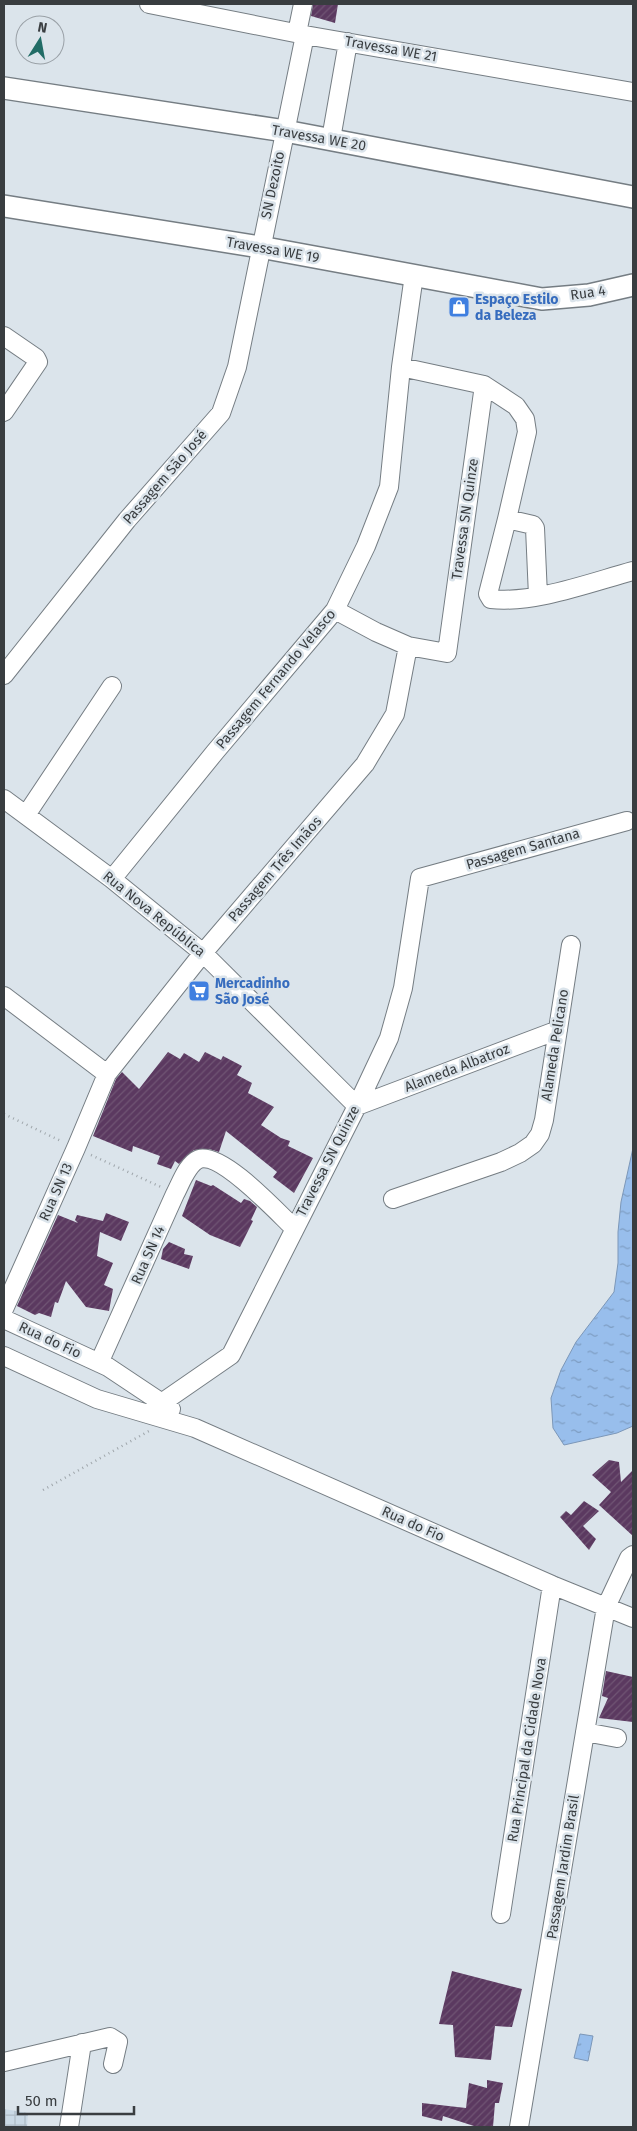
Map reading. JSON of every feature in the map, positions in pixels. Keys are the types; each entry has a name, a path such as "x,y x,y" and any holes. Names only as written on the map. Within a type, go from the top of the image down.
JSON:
{"main road":[{"name":"Travessa WE 20","path":"4,88 331,139 633,197"},
{"name":"Travessa WE 19","path":"4,206 260,247 542,299"},
{"name":"Rua 4","path":"542,299 589,295 633,285"}],"street":[{"name":"Travessa WE 21","path":"149,4 301,34 633,92"},
{"name":"SN Dezoito","path":"260,247 284,131 301,34 303,4"},
{"path":"331,139 348,42"},
{"name":"Passagem São José","path":"4,675 127,520 221,413 237,367 260,247"},
{"name":"Passagem Fernando Velasco","path":"112,879 215,752 335,610 369,538 389,487 401,367 414,275"},
{"path":"4,336 36,358 38,362 4,412"},
{"path":"401,367 484,386 516,406 526,419 527,432 488,597 504,600 538,596 633,571"},
{"name":"Travessa SN Quinze","path":"408,646 447,652 484,386"},
{"path":"507,519 533,525 535,528 538,596"},
{"path":"335,610 376,632 408,646"},
{"name":"Passagem Três Imãos","path":"107,1074 203,953 365,764 395,714 408,646"},
{"path":"26,815 112,686"},
{"name":"Rua Nova República","path":"4,799 112,879 203,953 357,1106"},
{"name":"Passagem Santana","path":"420,878 627,821"},
{"name":"Travessa SN Quinze","path":"149,1414 163,1402 231,1355 357,1106 380,1059 396,1015 420,878"},
{"name":"Alameda Pelicano","path":"393,1199 501,1162 533,1144 540,1134 544,1120 571,945"},
{"path":"6,1004 107,1074"},
{"name":"Alameda Albatroz","path":"357,1106 558,1030"},
{"name":"Rua SN 13","path":"4,1310 107,1074"},
{"name":"Rua SN 14","path":"99,1363 189,1167 198,1160 208,1158 220,1162 294,1228"},
{"name":"Rua do Fio","path":"4,1319 99,1363 163,1402 195,1428"},
{"name":"Rua do Fio","path":"4,1356 98,1399 195,1428 552,1585 633,1618"},
{"name":"Passagem Jardim Brasil","path":"520,2127 606,1607 629,1558 633,1555"},
{"name":"Rua Principal da Cidade Nova","path":"501,1914 552,1585"},
{"path":"585,1732 617,1738"},
{"path":"4,2062 110,2037 118,2042 113,2064"},
{"path":"69,2127 82,2044"}],"path":[{"path":"43,1490 163,1424 149,1414"}],"shaded area":[{"path":"4,2109 28,2113 27,2127 4,2127"}],"water":[{"path":"633,1148 633,1426 617,1433 564,1445 553,1428 551,1398 561,1370 576,1342 614,1292 618,1263 618,1232 621,1202"},
{"path":"580,2034 593,2036 588,2061 574,2058"}],"building":[{"path":"313,4 338,4 335,23 311,16"},
{"path":"168,1052 180,1059 184,1053 199,1062 205,1052 221,1060 223,1056 242,1066 237,1075 252,1083 248,1093 274,1107 261,1125 281,1138 290,1141 288,1146 313,1158 294,1193 273,1177 277,1172 226,1131 219,1152 209,1149 194,1150 179,1164 175,1161 171,1169 157,1164 160,1156 133,1146 132,1152 93,1136 116,1079 122,1072 139,1089"},
{"path":"196,1180 211,1186 213,1185 241,1203 244,1199 257,1207 251,1220 253,1221 240,1247 210,1235 182,1216"},
{"path":"106,1213 129,1222 121,1241 100,1232 97,1256 113,1263 104,1285 113,1289 109,1311 86,1307 66,1281 58,1303 55,1302 51,1317 39,1313 35,1315 17,1306 58,1215 78,1223 75,1220 77,1215 103,1221"},
{"path":"169,1242 185,1249 184,1254 193,1256 189,1269 161,1259 163,1249"},
{"path":"609,1460 619,1462 621,1482 633,1470 633,1536 599,1505 611,1492 592,1475"},
{"path":"584,1501 599,1511 583,1526 596,1539 589,1550 560,1517 566,1511 571,1515"},
{"path":"606,1671 633,1677 633,1722 599,1718 608,1698 602,1696"},
{"path":"452,1971 522,1989 512,2027 495,2026 491,2060 455,2057 453,2025 439,2024"},
{"path":"487,2080 503,2083 499,2103 495,2103 493,2127 477,2127 443,2116 442,2121 422,2116 422,2103 466,2108 469,2083 487,2088"}],"place":[{"name":"Espaço Estilo da Beleza","path":"459,307"},
{"name":"Mercadinho São José","path":"199,991"}]}
